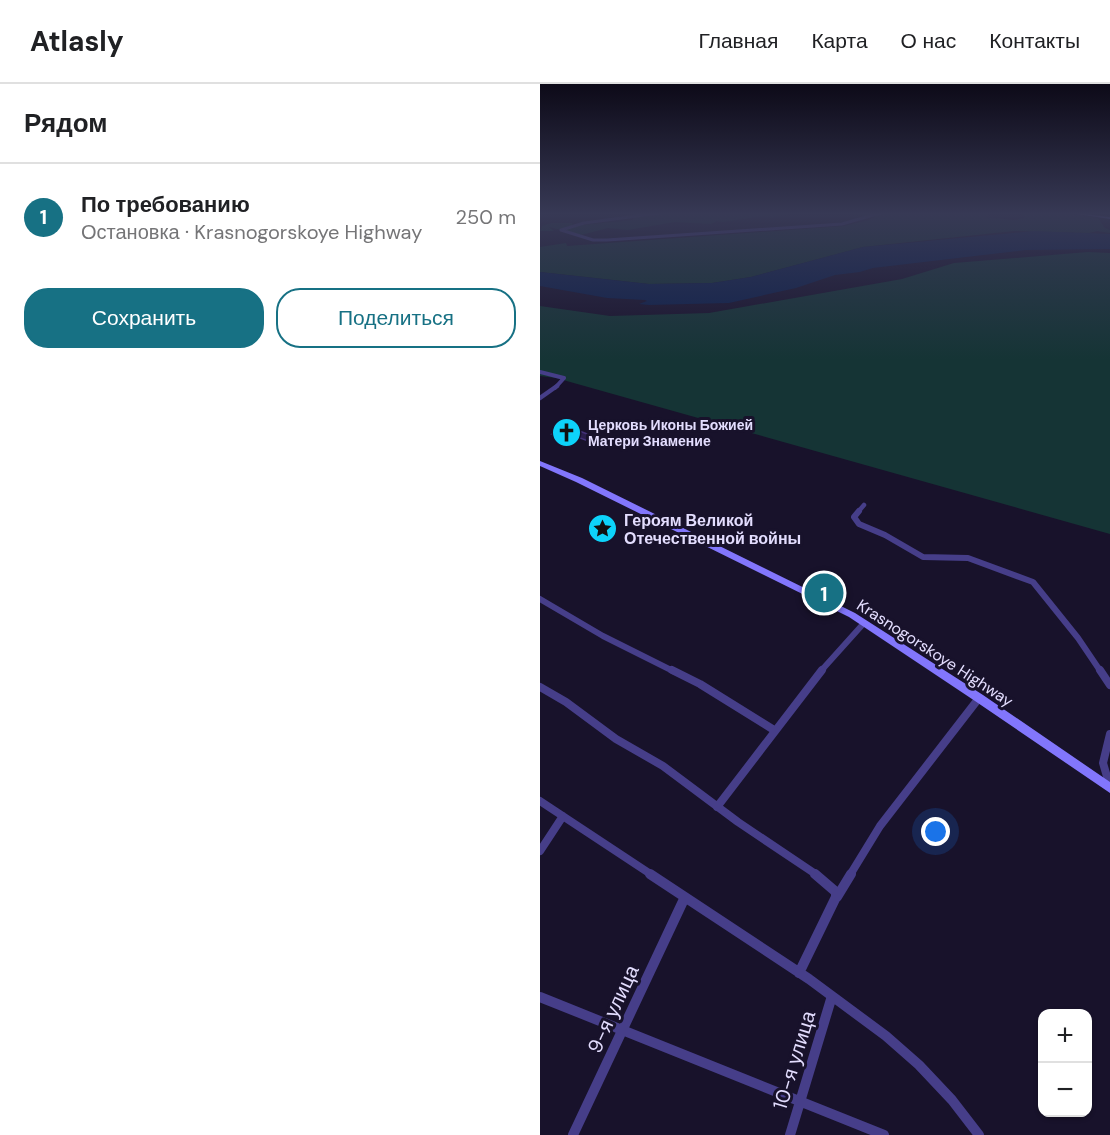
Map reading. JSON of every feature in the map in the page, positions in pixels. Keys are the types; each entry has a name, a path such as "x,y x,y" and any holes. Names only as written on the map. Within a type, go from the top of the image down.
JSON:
{"street":[{"path":"540,372 564,378 561,383 540,398"},
{"name":"Krasnogorskoye Highway","path":"540,463 579,480 864,623 1110,788"},
{"path":"864,505 854,517 859,525 885,535 923,557 968,558 1033,582 1078,638 1110,685"},
{"path":"540,598 603,636 700,684 774,730"},
{"path":"717,807 833,655 864,623"},
{"path":"540,687 566,702 616,739 663,765 717,807 824,880 836,892 836,897"},
{"path":"799,973 836,897 880,826 979,698"},
{"path":"1110,734 1103,763 1110,788"},
{"path":"540,801 799,973 886,1036 919,1065 952,1100 979,1135"},
{"path":"540,851 562,816"},
{"name":"9-я улица","path":"573,1135 685,897"},
{"name":"10-я улица","path":"790,1135 832,996"},
{"path":"540,997 884,1135"}],"green space":[{"path":"540,262 807,262 751,277 712,283 649,284 540,272"},
{"path":"1110,262 1110,534 556,378 540,376 540,306 610,316 709,313 902,279 954,263"}],"water":[{"path":"807,262 924,262 835,275 796,288 729,303 649,305 639,304 647,301 645,300 607,298 540,286 540,272 649,284 712,283 751,277"}],"building":[{"name":"Церковь Иконы Божией Матери Знамение","path":"565,426 595,437 588,441 575,436 568,440 552,434"}],"place":[{"name":"Церковь Иконы Божией Матери Знамение","path":"567,433"},
{"name":"Героям Великой Отечественной войны","path":"603,529"},
{"name":"По требованию","path":"824,593"}]}
